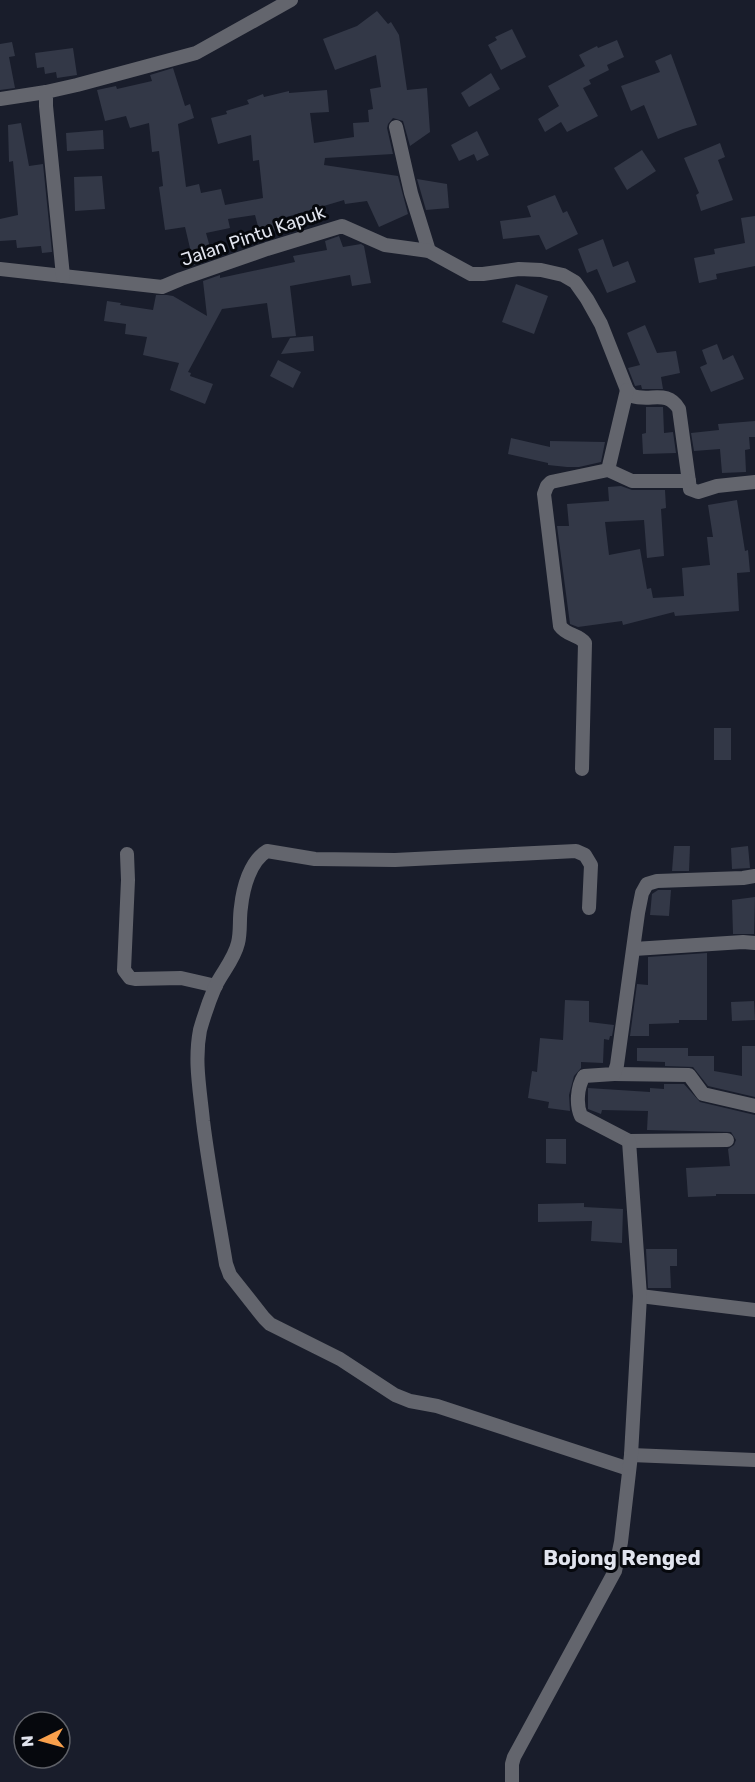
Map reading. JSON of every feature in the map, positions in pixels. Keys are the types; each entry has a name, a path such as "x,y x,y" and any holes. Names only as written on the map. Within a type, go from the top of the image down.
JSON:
{"street":[{"path":"0,99 46,92 196,53 291,0"},
{"path":"46,92 63,276"},
{"path":"396,127 411,193 429,251"},
{"name":"Jalan Pintu Kapuk","path":"0,269 162,287 337,226 347,227 385,245 429,251 471,274 519,269 541,270 563,275 575,282 601,324 627,390"},
{"path":"608,470 627,390"},
{"path":"627,390 632,396 638,398 667,397 675,402 679,409 690,489 698,492 717,486 755,482"},
{"path":"582,769 585,643 580,637 564,632 560,626 544,494 551,482 608,470 632,481 689,481"},
{"path":"589,908 591,865 585,855 576,851 395,860 315,858 267,851 259,858 243,895 238,945 216,986 203,1022 196,1058 207,1150 226,1264 230,1275 270,1324 340,1359 395,1395 410,1401 437,1406 630,1462 755,1460"},
{"path":"127,854 124,970 127,975 135,980 181,978 216,986"},
{"path":"614,1074 619,1056 642,893 647,884 657,881 755,876"},
{"path":"634,949 755,943"},
{"path":"727,1140 628,1141 581,1116 578,1108 580,1081 584,1076 614,1074 689,1075 703,1094 755,1106"},
{"path":"512,1782 514,1757 615,1571 624,1525 640,1296 628,1141"},
{"path":"640,1296 755,1310"}],"building":[{"path":"377,11 388,24 391,22 399,35 407,90 427,88 430,132 410,146 403,121 393,118 387,128 393,154 325,158 324,165 398,176 408,214 379,227 367,201 345,204 344,200 283,218 285,228 260,234 255,215 228,219 230,228 206,233 213,258 194,265 185,227 165,230 159,187 163,186 159,151 152,152 149,123 130,128 126,116 105,121 97,90 116,86 117,89 152,81 150,75 173,68 185,106 190,104 194,118 178,124 186,187 199,184 201,193 221,189 225,205 263,198 259,160 253,161 251,135 218,144 211,118 249,104 247,100 263,94 264,97 289,91 289,93 327,90 329,112 310,113 314,143 354,137 353,123 369,122 368,110 373,109 370,89 381,87 376,55 335,70 323,39 357,26"},
{"path":"512,29 526,57 501,70 488,45 497,40 495,37"},
{"path":"617,40 624,57 607,65 609,70 589,80 591,84 583,88 598,116 567,132 561,122 545,132 538,119 559,106 548,86 585,66 579,55"},
{"path":"12,42 15,56 9,57 15,88 0,90 0,44"},
{"path":"73,48 77,75 57,78 56,72 45,74 44,67 37,68 35,53"},
{"path":"671,54 697,125 658,139 644,105 631,111 621,86 660,72 655,61"},
{"path":"491,73 500,89 469,107 461,93"},
{"path":"21,123 29,166 43,164 52,252 42,253 41,246 17,248 16,240 0,241 0,219 18,215 13,161 9,162 8,125"},
{"path":"103,130 104,149 67,151 66,133"},
{"path":"477,131 489,155 477,161 474,154 459,161 451,145"},
{"path":"720,143 725,157 718,160 733,200 701,211 696,195 699,193 684,158"},
{"path":"642,150 656,171 627,190 614,168"},
{"path":"102,176 105,209 75,211 74,177"},
{"path":"417,179 447,184 449,208 426,210"},
{"path":"555,195 563,213 567,211 578,234 546,250 539,235 503,239 500,221 531,217 527,206"},
{"path":"755,216 755,266 716,274 717,279 699,283 694,258 715,254 714,249 745,243 741,218"},
{"path":"339,236 343,247 361,244 364,246 371,283 352,286 350,275 290,286 296,336 272,338 267,303 222,309 188,372 191,373 190,376 213,384 205,404 170,390 179,363 143,355 147,337 125,334 126,324 104,321 107,301 153,310 156,295 173,296 207,316 203,281 220,275 220,278 295,262 293,256 327,250 325,241"},
{"path":"603,239 613,267 628,261 636,282 607,293 597,269 587,273 578,249"},
{"path":"516,284 548,296 534,334 502,322"},
{"path":"645,325 657,353 676,351 680,373 661,377 663,389 642,389 641,385 635,386 628,368 640,365 627,333"},
{"path":"313,336 314,351 281,354 290,338"},
{"path":"717,344 723,360 733,355 744,379 711,392 700,367 707,364 702,350"},
{"path":"278,360 301,372 293,388 270,376"},
{"path":"646,407 663,407 664,433 673,432 676,453 643,454 642,434 646,433"},
{"path":"755,421 755,437 749,437 750,449 745,450 746,472 722,473 720,449 694,451 691,433 719,430 718,424"},
{"path":"511,438 550,447 550,441 605,442 601,462 567,467 548,465 548,463 508,454"},
{"path":"621,486 632,490 665,490 666,508 661,509 664,556 647,558 644,520 605,522 609,555 640,549 647,589 651,588 653,598 684,596 682,568 710,565 707,537 713,537 708,505 737,500 745,551 748,550 750,572 737,573 739,611 675,616 674,612 623,625 622,621 578,627 570,624 557,526 569,526 567,504 609,501 608,487"},
{"path":"714,728 731,728 731,760 714,760"},
{"path":"674,846 690,846 689,871 672,871"},
{"path":"748,846 750,868 732,869 731,848"},
{"path":"658,890 671,890 669,916 650,915 652,894"},
{"path":"755,897 754,934 733,934 732,900"},
{"path":"707,953 707,1020 679,1020 679,1023 649,1024 649,1036 630,1036 637,984 648,985 648,957"},
{"path":"565,1000 589,1001 589,1022 614,1025 612,1036 609,1040 604,1039 603,1063 581,1062 581,1068 574,1076 569,1095 570,1111 548,1108 549,1102 528,1098 532,1071 537,1072 540,1038 563,1040"},
{"path":"754,1001 755,1020 732,1021 731,1002"},
{"path":"742,1046 755,1046 755,1097 708,1086 693,1067 665,1066 665,1062 637,1061 637,1048 688,1048 688,1056 714,1056 714,1071 742,1076"},
{"path":"664,1084 684,1084 700,1102 755,1115 755,1194 688,1197 686,1168 730,1166 728,1149 734,1145 736,1140 731,1132 647,1130 648,1111 602,1110 601,1114 588,1109 588,1088 650,1092 650,1088 664,1089"},
{"path":"546,1139 566,1139 566,1164 546,1163"},
{"path":"584,1203 584,1207 623,1209 622,1243 591,1241 592,1221 538,1222 538,1204"},
{"path":"646,1249 677,1249 677,1266 670,1266 671,1288 648,1288"}],"district":[{"name":"Bojong Renged","path":"622,1557"}]}
